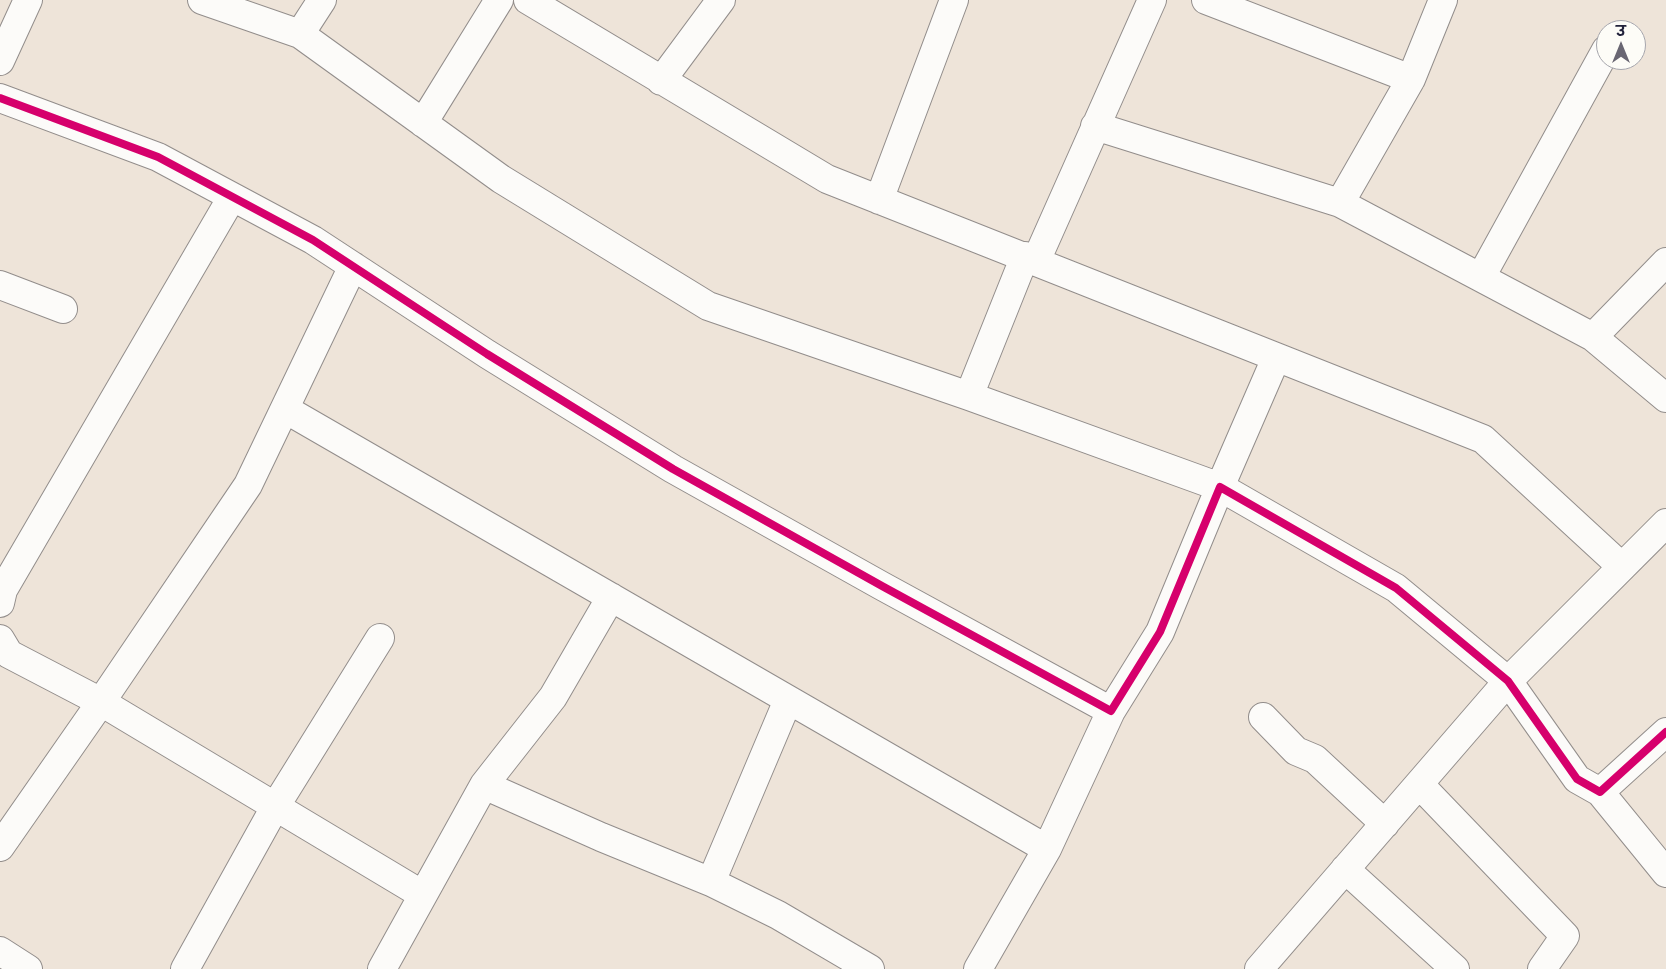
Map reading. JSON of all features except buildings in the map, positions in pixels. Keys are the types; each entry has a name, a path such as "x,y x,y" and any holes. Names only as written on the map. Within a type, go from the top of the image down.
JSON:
{"street":[{"path":"0,62 28,0"},
{"path":"202,0 300,34 501,179 708,306 969,396 1220,487 1396,588 1508,681 1577,780 1600,792 1666,874"},
{"path":"300,34 322,0"},
{"path":"423,123 499,0"},
{"path":"528,0 827,179 1483,439 1622,567"},
{"path":"661,81 721,0"},
{"path":"879,200 954,0"},
{"path":"969,396 1031,259 1096,126 1152,0"},
{"path":"1206,0 1412,79"},
{"path":"1340,203 1412,79 1443,0"},
{"path":"1481,277 1596,68"},
{"path":"0,98 158,157 313,240 487,354 673,469 882,586 1111,710"},
{"path":"1096,126 1340,203 1593,337 1666,398"},
{"path":"0,603 3,590 232,197"},
{"path":"1593,337 1666,262"},
{"path":"0,847 248,485 352,266"},
{"path":"0,285 63,309"},
{"path":"978,969 1047,849 1111,710 1160,632 1276,358"},
{"path":"285,409 1047,849"},
{"path":"1268,966 1345,869 1508,681 1622,567 1664,530"},
{"path":"382,969 484,785 553,697 611,597"},
{"path":"185,969 275,807 380,638"},
{"path":"0,639 9,654 101,702 422,896"},
{"path":"711,882 788,700"},
{"path":"1263,717 1296,751 1315,759 1385,824"},
{"path":"1600,792 1666,732"},
{"path":"1419,784 1565,936 1542,969"},
{"path":"484,785 601,837 711,882 778,915 870,969"},
{"path":"1345,869 1455,969"},
{"path":"0,951 28,969"}],"cycle path":[{"path":"0,98 158,157 313,240 487,354 673,469 1111,711 1160,632 1220,487 1396,588 1508,681 1577,779 1600,792 1666,732"}]}
